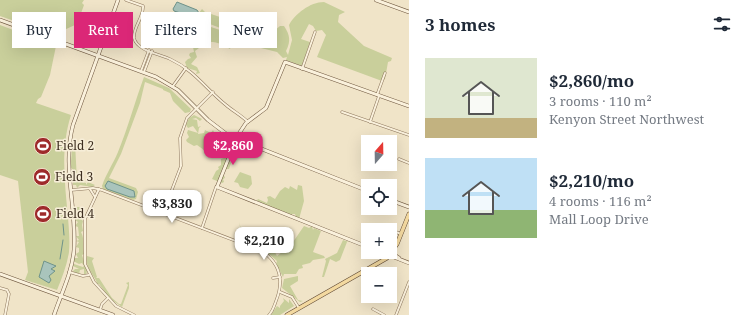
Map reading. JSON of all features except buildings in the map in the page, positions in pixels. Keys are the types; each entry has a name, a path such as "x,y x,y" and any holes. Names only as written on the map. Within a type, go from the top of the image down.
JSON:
{"main road":[{"path":"54,315 73,256 74,240 68,159 70,136 118,0"},
{"path":"376,0 409,12"},
{"path":"0,20 143,72 173,86 216,127 236,139 361,188"},
{"path":"361,244 216,187 236,139 248,122 259,115 268,104 285,62 409,106"},
{"path":"397,203 409,207"},
{"path":"397,243 409,214"},
{"path":"397,257 404,261"},
{"path":"397,258 409,263"},
{"path":"287,315 382,259"},
{"path":"0,274 113,315"}],"street":[{"path":"126,0 143,6 134,38 140,46 186,68 198,76 225,105 248,122"},
{"path":"302,68 315,32"},
{"path":"143,72 150,51"},
{"path":"173,86 186,68"},
{"path":"370,122 385,73"},
{"path":"163,213 181,166 180,137 187,118 213,92"},
{"path":"342,112 409,135"},
{"path":"399,159 409,163"},
{"path":"202,228 216,187"},
{"path":"71,190 89,188 99,189 262,251 271,259 280,277 281,285 280,292 269,315"},
{"path":"89,188 96,196"},
{"path":"99,189 84,221 85,264 89,275 108,298 119,308 134,315"},
{"path":"96,196 105,191"},
{"path":"397,232 401,234"},
{"path":"69,272 82,276 89,275"},
{"path":"273,278 280,277"},
{"path":"396,315 409,282"},
{"path":"0,288 7,290 9,294 5,315"},
{"path":"280,292 292,297 299,308"},
{"path":"100,310 102,304 108,298"},
{"path":"373,310 384,315"}],"green space":[{"path":"0,0 84,0 82,3 84,5 81,12 74,12 74,25 66,29 66,12 12,12 12,20 0,16"},
{"path":"324,2 345,12 339,15 338,22 364,46 392,58 391,61 388,62 385,79 382,81 317,57 326,35 322,30 316,31 313,26 309,24 301,39 310,42 302,66 286,60 287,57 283,58 277,52 261,48 277,48 277,28 280,26 284,26 288,32 289,38 289,44 286,51 288,55 292,40 289,25 299,13 308,6"},
{"path":"211,14 219,17 219,28 211,24"},
{"path":"0,25 12,30 12,48 56,48 50,75 41,97 36,103 71,115 65,141 64,154 69,252 66,267 57,290 25,280 28,272 18,181 0,175"},
{"path":"211,27 219,30 219,44 211,42"},
{"path":"193,48 199,48 195,51 197,57 191,64 197,67 200,73 196,74 197,71 187,68 185,62 191,58 189,55 190,53 194,52"},
{"path":"144,77 169,88 191,109 190,112 185,113 173,101 170,93 145,82 140,103 121,154 109,178 136,188 138,192 136,199 133,200 103,189 102,186 122,143"},
{"path":"194,115 202,119 200,121 196,118 192,119 197,120 198,127 201,126 198,134 204,133 205,130 211,133 213,130 215,134 212,133 213,135 219,136 220,142 218,148 208,145 208,148 204,150 197,145 194,146 187,142 186,140 189,137 187,133 188,130 198,133 193,126 188,128 186,125 189,118"},
{"path":"75,143 77,181 86,183 86,185 88,182 95,185 92,187 80,185 77,188 76,185 73,185 73,179 71,178 73,175 71,170 73,170 70,166 73,144 73,146"},
{"path":"229,143 232,143 225,165 229,160 231,163 229,169 223,169 222,171 225,178 223,179 224,182 222,183 212,179 216,171 219,169 218,167 221,165 221,159 224,158"},
{"path":"240,172 251,176 252,184 248,189 240,187 238,183 234,182"},
{"path":"298,185 302,186 304,201 299,219 296,219 295,214 292,214 292,216 256,202 258,199 267,203 267,197 270,196 275,199 280,191 285,187 289,189 290,186 297,190"},
{"path":"74,207 80,207 80,210 83,210 83,217 85,218 81,219 83,221 83,231 81,232 83,237 84,254 82,255 87,271 86,275 84,274 84,269 80,270 79,274 74,273 73,271 75,269 79,269 73,266 74,264 84,266 82,263 79,264 73,261 74,258 78,258 76,254 79,252 79,248 76,247 79,242 76,241 79,240 76,236 79,236 78,227 75,226 78,222 75,220 79,217 74,216 74,214 77,213 74,211"},
{"path":"239,222 241,229 243,229 242,231 245,238 272,247 277,256 291,245 304,226 309,228 312,226 313,230 314,228 321,231 313,252 324,256 325,258 313,260 310,263 302,265 303,268 299,269 296,274 284,274 283,277 276,264 277,261 263,249 243,241"},
{"path":"343,240 349,242 347,242 340,260 336,262 330,259 324,277 322,277 326,261 325,259 337,253"},
{"path":"87,256 94,258 92,261 97,277 96,278 99,278 112,298 119,304 121,304 128,285 126,283 129,282 129,288 122,307 105,295 105,292 99,284 97,284 87,265"},
{"path":"298,276 298,281 290,286 298,300 303,301 300,302 282,288 284,279"},
{"path":"283,298 289,303 289,299 294,306 280,315 271,315 277,306 280,308 284,301"}],"water":[{"path":"177,2 197,10 198,12 177,12 173,9"},
{"path":"108,181 134,191 135,197 130,197 107,189 105,186"},
{"path":"44,261 56,266 51,269 55,271 49,276 51,280 49,283 39,277"}],"waterway":[{"path":"63,224 64,235"},
{"path":"60,259 63,240"}],"place":[{"name":"Field 2","path":"43,146"},
{"name":"Field 3","path":"42,177"},
{"name":"Field 4","path":"43,214"}]}
